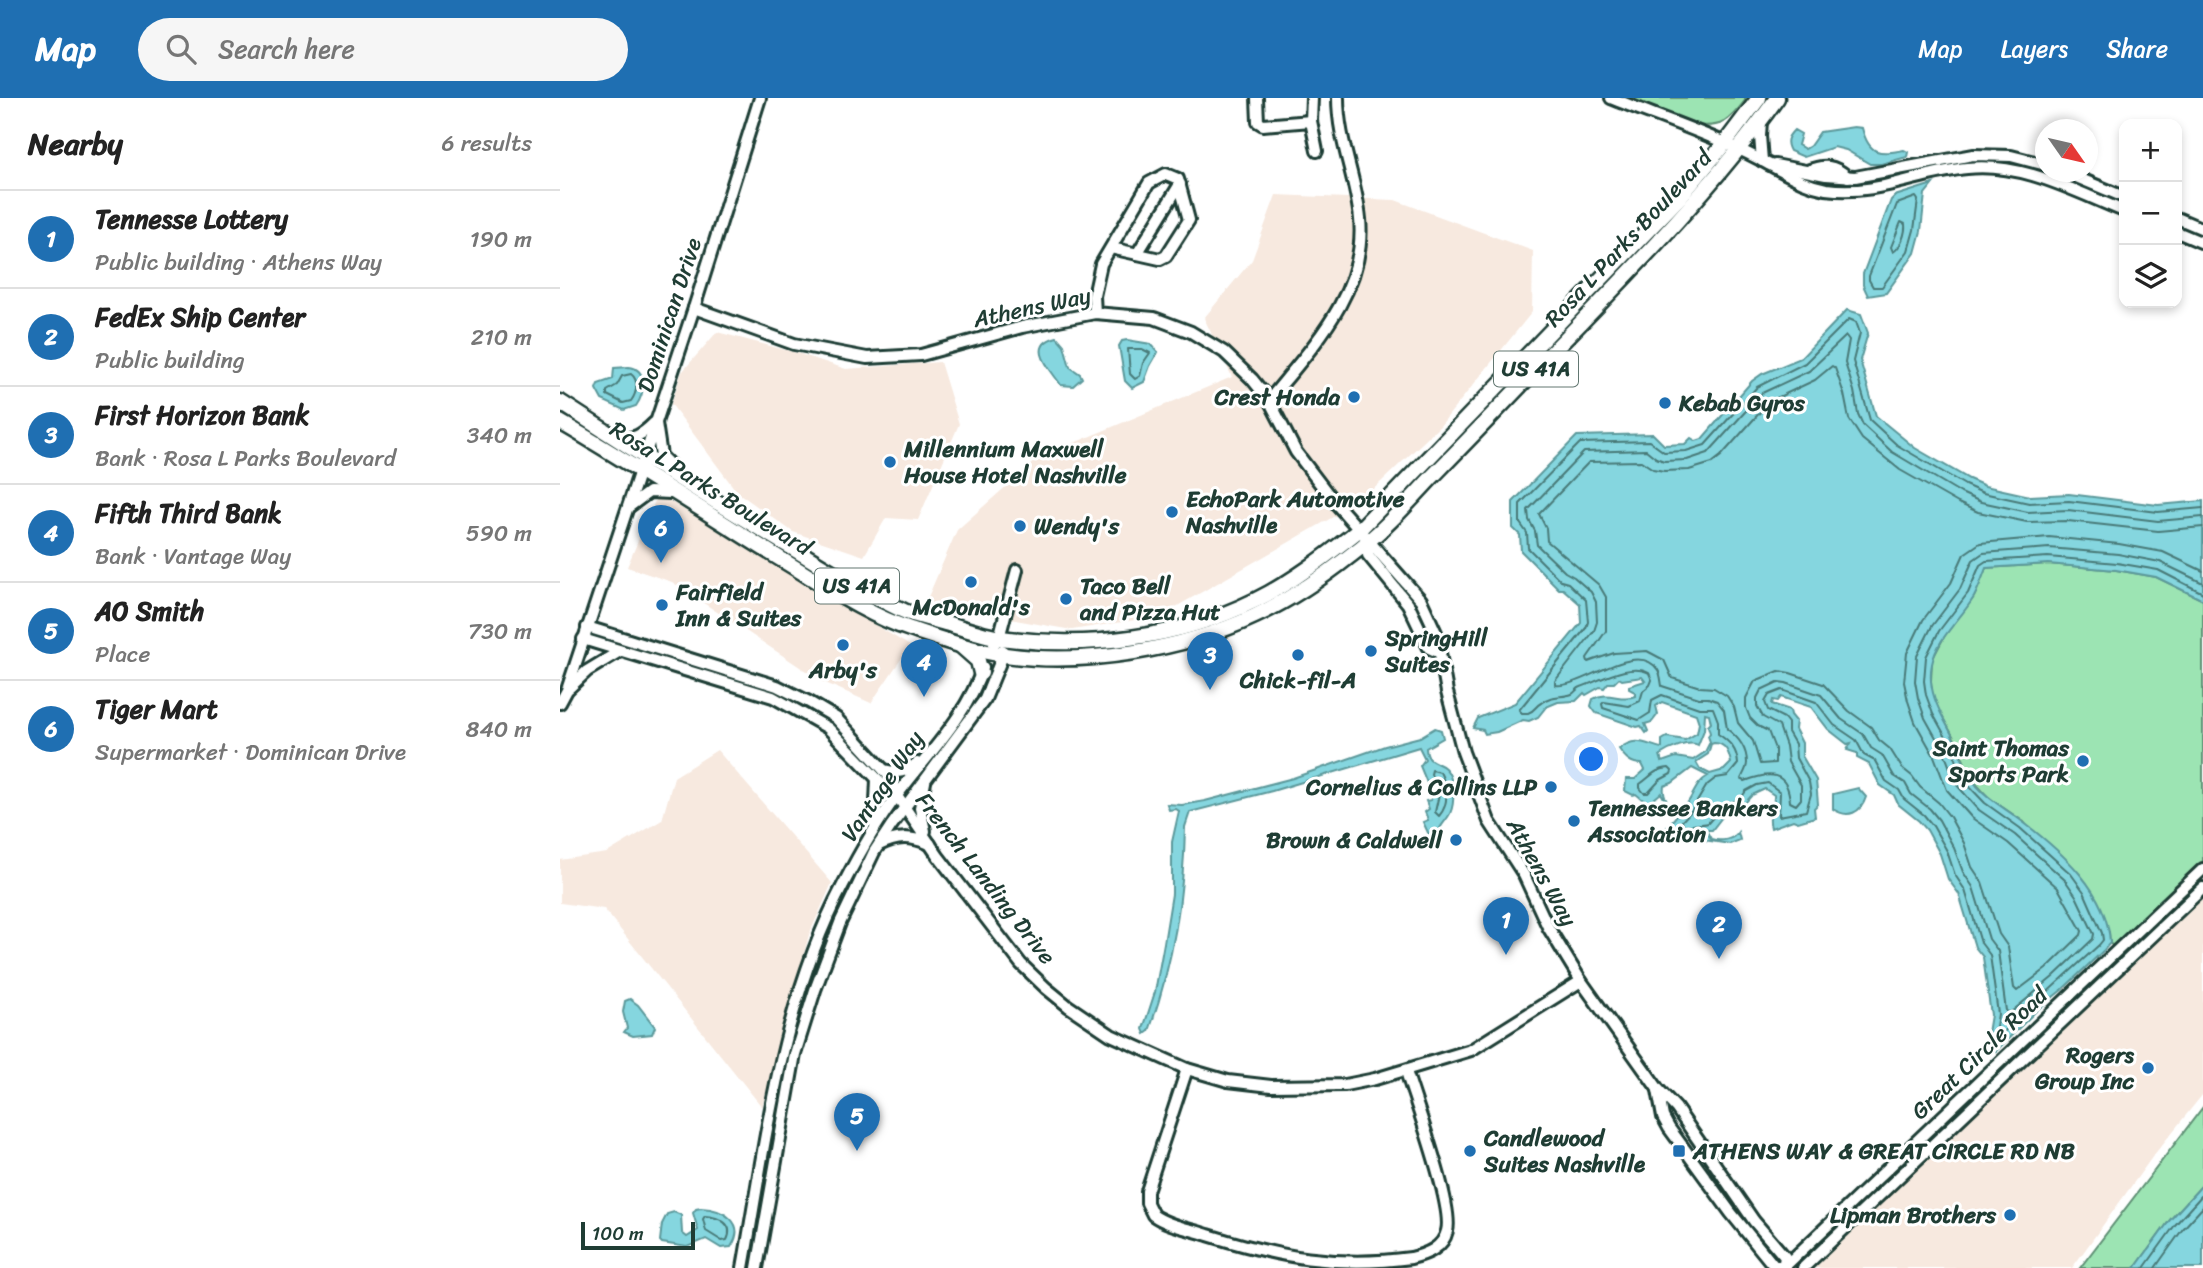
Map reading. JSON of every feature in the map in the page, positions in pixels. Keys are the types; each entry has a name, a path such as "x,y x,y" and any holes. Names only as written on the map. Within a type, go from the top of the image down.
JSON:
{"main road":[{"name":"Rosa L Parks Boulevard","path":"560,422 711,499 849,582 905,612 999,638 1060,642 1098,641 1153,634 1199,622 1233,610 1283,585 1364,536 1680,197 1759,98"},
{"name":"Rosa L Parks Boulevard","path":"560,402 615,438 676,494 838,594 891,622 996,653 1047,658 1144,650 1230,627 1263,612 1318,578 1613,290 1709,187 1777,98"},
{"path":"771,553 785,552 811,568 849,582"},
{"path":"950,640 977,659 981,673"}],"street":[{"name":"Dominican Drive","path":"560,703 567,690 628,509 760,98"},
{"path":"1257,98 1258,122 1263,125 1311,121"},
{"path":"1312,98 1311,121 1317,151"},
{"path":"1269,400 1323,336 1344,299 1358,258 1360,218 1338,122 1338,98"},
{"path":"1611,98 1725,143 1799,183 1840,190 1870,190 1967,168 2008,169 2037,176 2119,209"},
{"path":"1761,121 1759,136 1765,163"},
{"path":"1765,163 1807,171 1824,166 1834,167 1848,177 1872,175 1973,155 2011,156 2035,162"},
{"path":"1095,313 1096,281 1101,264 1153,179 1166,174 1178,179 1189,220 1166,256 1160,259 1111,248"},
{"path":"2088,182 2119,195"},
{"path":"1137,254 1180,184"},
{"path":"2182,220 2203,229"},
{"path":"2182,234 2203,243"},
{"name":"Athens Way","path":"694,309 794,344 867,358 921,355 1022,327 1095,313 1154,318 1191,332 1224,352 1269,400 1296,452 1331,498 1421,600 1440,639 1440,653 1463,752 1489,821 1524,875 1548,927 1581,981 1658,1088 1676,1108 1749,1213 1785,1257 1783,1267 1774,1266 1669,1128 1663,1117 1658,1088"},
{"path":"615,438 638,437 656,421"},
{"path":"656,421 661,456 670,467 706,489 711,499"},
{"path":"628,509 649,492 676,494"},
{"path":"996,653 1017,570"},
{"name":"French Landing Drive","path":"587,627 747,676 799,696 836,719 881,774"},
{"name":"French Landing Drive","path":"583,639 773,697 828,728 881,774 892,779 897,796 929,844 1021,964 1046,988 1111,1035 1187,1069 1228,1081 1271,1086 1345,1085 1406,1071 1471,1050 1581,981"},
{"path":"567,690 586,671 620,652"},
{"path":"668,666 671,653"},
{"name":"Vantage Way","path":"743,1268 778,1075 794,1009 832,907 874,830 970,698 981,673 996,653"},
{"name":"Vantage Way","path":"757,1268 795,1054 840,923 879,845 904,806 964,730 989,691 996,653"},
{"path":"828,728 836,719"},
{"path":"874,830 881,774 910,769 928,755"},
{"path":"926,777 920,808 929,844"},
{"path":"879,845 905,836 929,844"},
{"name":"Great Circle Road","path":"1783,1267 2203,869"},
{"name":"Great Circle Road","path":"1803,1268 2203,888"},
{"path":"2048,1017 2064,1010 2084,992 2096,991"},
{"path":"1187,1069 1147,1191 1147,1203 1153,1215 1295,1262 1351,1267 1378,1265 1421,1255 1438,1247 1448,1230 1448,1214 1406,1071"},
{"path":"1716,1193 1725,1195 1738,1209 1749,1213"}],"shaded area":[{"path":"1276,195 1395,200 1533,251 1532,312 1440,426 1361,501 1160,616 1072,630 925,604 957,530 1038,458 1232,377 1204,318 1252,260"},
{"path":"717,332 846,369 940,362 959,424 918,520 886,518 864,556 793,532 737,492 671,404 682,372"},
{"path":"658,494 910,646 871,703 821,681 672,582 627,567"},
{"path":"717,750 832,883 809,935 762,1107 604,909 560,903 560,860 607,853 662,820 674,777"},
{"path":"2203,894 2203,1094 2153,1156 2072,1268 1809,1268"}],"green space":[{"path":"1618,98 1747,98 1724,122 1700,126 1656,114"},
{"name":"Saint Thomas Sports Park","path":"2048,564 2116,570 2156,577 2203,600 2203,861 2114,948 2110,943 2109,932 2024,822 1989,798 1970,777 1958,745 1932,693 1932,660 1945,635 1974,597 1986,568"},
{"path":"2203,1107 2203,1184 2170,1220 2135,1268 2080,1268"}],"water":[{"path":"1862,128 1868,144 1877,151 1904,150 1908,152 1907,157 1870,164 1846,150 1834,147 1804,157 1790,151 1787,142 1794,130 1801,134 1798,145 1805,149 1820,132"},
{"path":"1933,184 1925,194 1921,231 1915,253 1886,293 1868,296 1863,285 1863,274 1891,200 1895,196"},
{"path":"1847,310 1861,314 1868,333 1860,360 1876,416 1915,448 1969,479 1985,486 2030,496 2069,494 2158,505 2203,501 2203,600 2156,577 2116,570 2048,564 1986,568 1974,597 1944,637 1935,655 1931,673 1934,698 1972,780 1988,796 2038,833 2080,874 2101,907 2110,943 1996,1051 1985,1051 1991,1015 1983,957 1975,947 1959,894 1948,879 1940,854 1927,830 1898,804 1894,795 1880,785 1869,764 1857,758 1857,753 1847,750 1851,743 1847,744 1828,729 1811,707 1781,697 1778,701 1773,700 1772,704 1790,710 1796,721 1795,729 1802,743 1802,756 1816,780 1818,804 1814,808 1815,817 1798,822 1793,820 1771,828 1774,795 1765,789 1726,812 1712,830 1706,830 1711,839 1719,840 1730,839 1738,832 1740,840 1730,844 1704,840 1699,830 1684,833 1676,828 1671,830 1667,827 1677,815 1671,811 1661,793 1648,804 1636,794 1625,791 1626,779 1635,779 1645,770 1642,764 1629,760 1619,749 1636,742 1662,748 1662,740 1667,737 1685,740 1697,733 1699,723 1696,714 1662,702 1656,706 1658,714 1652,722 1645,724 1648,731 1646,733 1641,726 1596,713 1591,706 1593,699 1599,697 1635,696 1629,686 1645,681 1642,677 1622,680 1619,678 1604,688 1600,687 1586,695 1584,693 1576,701 1558,702 1546,707 1538,717 1529,721 1523,720 1497,732 1485,734 1483,730 1473,728 1478,718 1515,703 1581,623 1580,604 1563,589 1559,589 1521,551 1520,535 1513,528 1513,502 1577,436 1653,434 1664,445 1685,444 1691,438 1696,441 1702,439 1752,381 1801,358","holes":["1705,713 1709,714 1711,723 1708,726 1710,742 1705,752 1693,760 1676,757 1662,762 1660,755 1668,750 1684,744 1698,745 1704,730","1718,743 1724,747 1731,763 1724,770 1710,774 1700,769 1696,762 1708,754 1711,744","1692,768 1708,776 1699,784 1687,804 1677,812 1664,794 1664,786"]},
{"path":"1057,337 1064,345 1070,367 1082,378 1073,386 1061,385 1043,358 1043,346"},
{"path":"1122,341 1151,344 1158,352 1144,382 1132,388 1125,381 1119,346"},
{"path":"629,367 639,372 643,388 636,406 624,410 602,400 596,389 598,384 613,379 614,368"},
{"path":"1435,728 1441,730 1443,738 1426,748 1427,754 1429,759 1448,772 1453,799 1452,809 1438,836 1431,839 1423,822 1428,820 1425,812 1429,809 1426,801 1431,800 1432,795 1420,766 1425,759 1419,747 1272,791 1190,812 1185,827 1179,905 1170,956 1149,1031 1145,1034 1143,1029 1155,992 1172,894 1172,842 1179,811 1169,810 1167,804 1182,805 1205,801 1293,778 1385,746 1420,737"},
{"path":"1858,788 1866,797 1861,807 1849,814 1833,809 1833,794"},
{"path":"630,999 655,1027 652,1034 633,1036 624,1032 627,1028 623,1012 625,1001"},
{"path":"2203,1184 2203,1268 2135,1268 2170,1220"},
{"path":"701,1208 725,1214 735,1224 735,1238 731,1247 721,1248 706,1239 687,1247 660,1241 662,1224 667,1214 674,1212 681,1215 682,1233 687,1237 698,1230 693,1213"}],"place":[{"name":"Crest Honda","path":"1354,397"},
{"name":"Kebab Gyros","path":"1665,403"},
{"name":"Millennium Maxwell House Hotel Nashville","path":"890,462"},
{"name":"EchoPark Automotive Nashville","path":"1172,512"},
{"name":"Wendy's","path":"1020,526"},
{"name":"Tiger Mart","path":"661,563"},
{"name":"McDonald's","path":"971,582"},
{"name":"Taco Bell and Pizza Hut","path":"1066,599"},
{"name":"Fairfield Inn & Suites","path":"662,605"},
{"name":"Arby's","path":"843,645"},
{"name":"SpringHill Suites","path":"1371,651"},
{"name":"Chick-fil-A","path":"1298,655"},
{"name":"First Horizon Bank","path":"1210,690"},
{"name":"Fifth Third Bank","path":"924,697"},
{"name":"Saint Thomas Sports Park","path":"2083,761"},
{"name":"Cornelius & Collins LLP","path":"1551,787"},
{"name":"Tennessee Bankers Association","path":"1574,821"},
{"name":"Brown & Caldwell","path":"1456,840"},
{"name":"Tennesse Lottery","path":"1506,955"},
{"name":"FedEx Ship Center","path":"1719,959"},
{"name":"Rogers Group Inc","path":"2148,1068"},
{"name":"AO Smith","path":"857,1151"},
{"name":"Candlewood Suites Nashville","path":"1470,1151"},
{"name":"ATHENS WAY & GREAT CIRCLE RD NB","path":"1679,1151"},
{"name":"Lipman Brothers","path":"2010,1215"}]}
